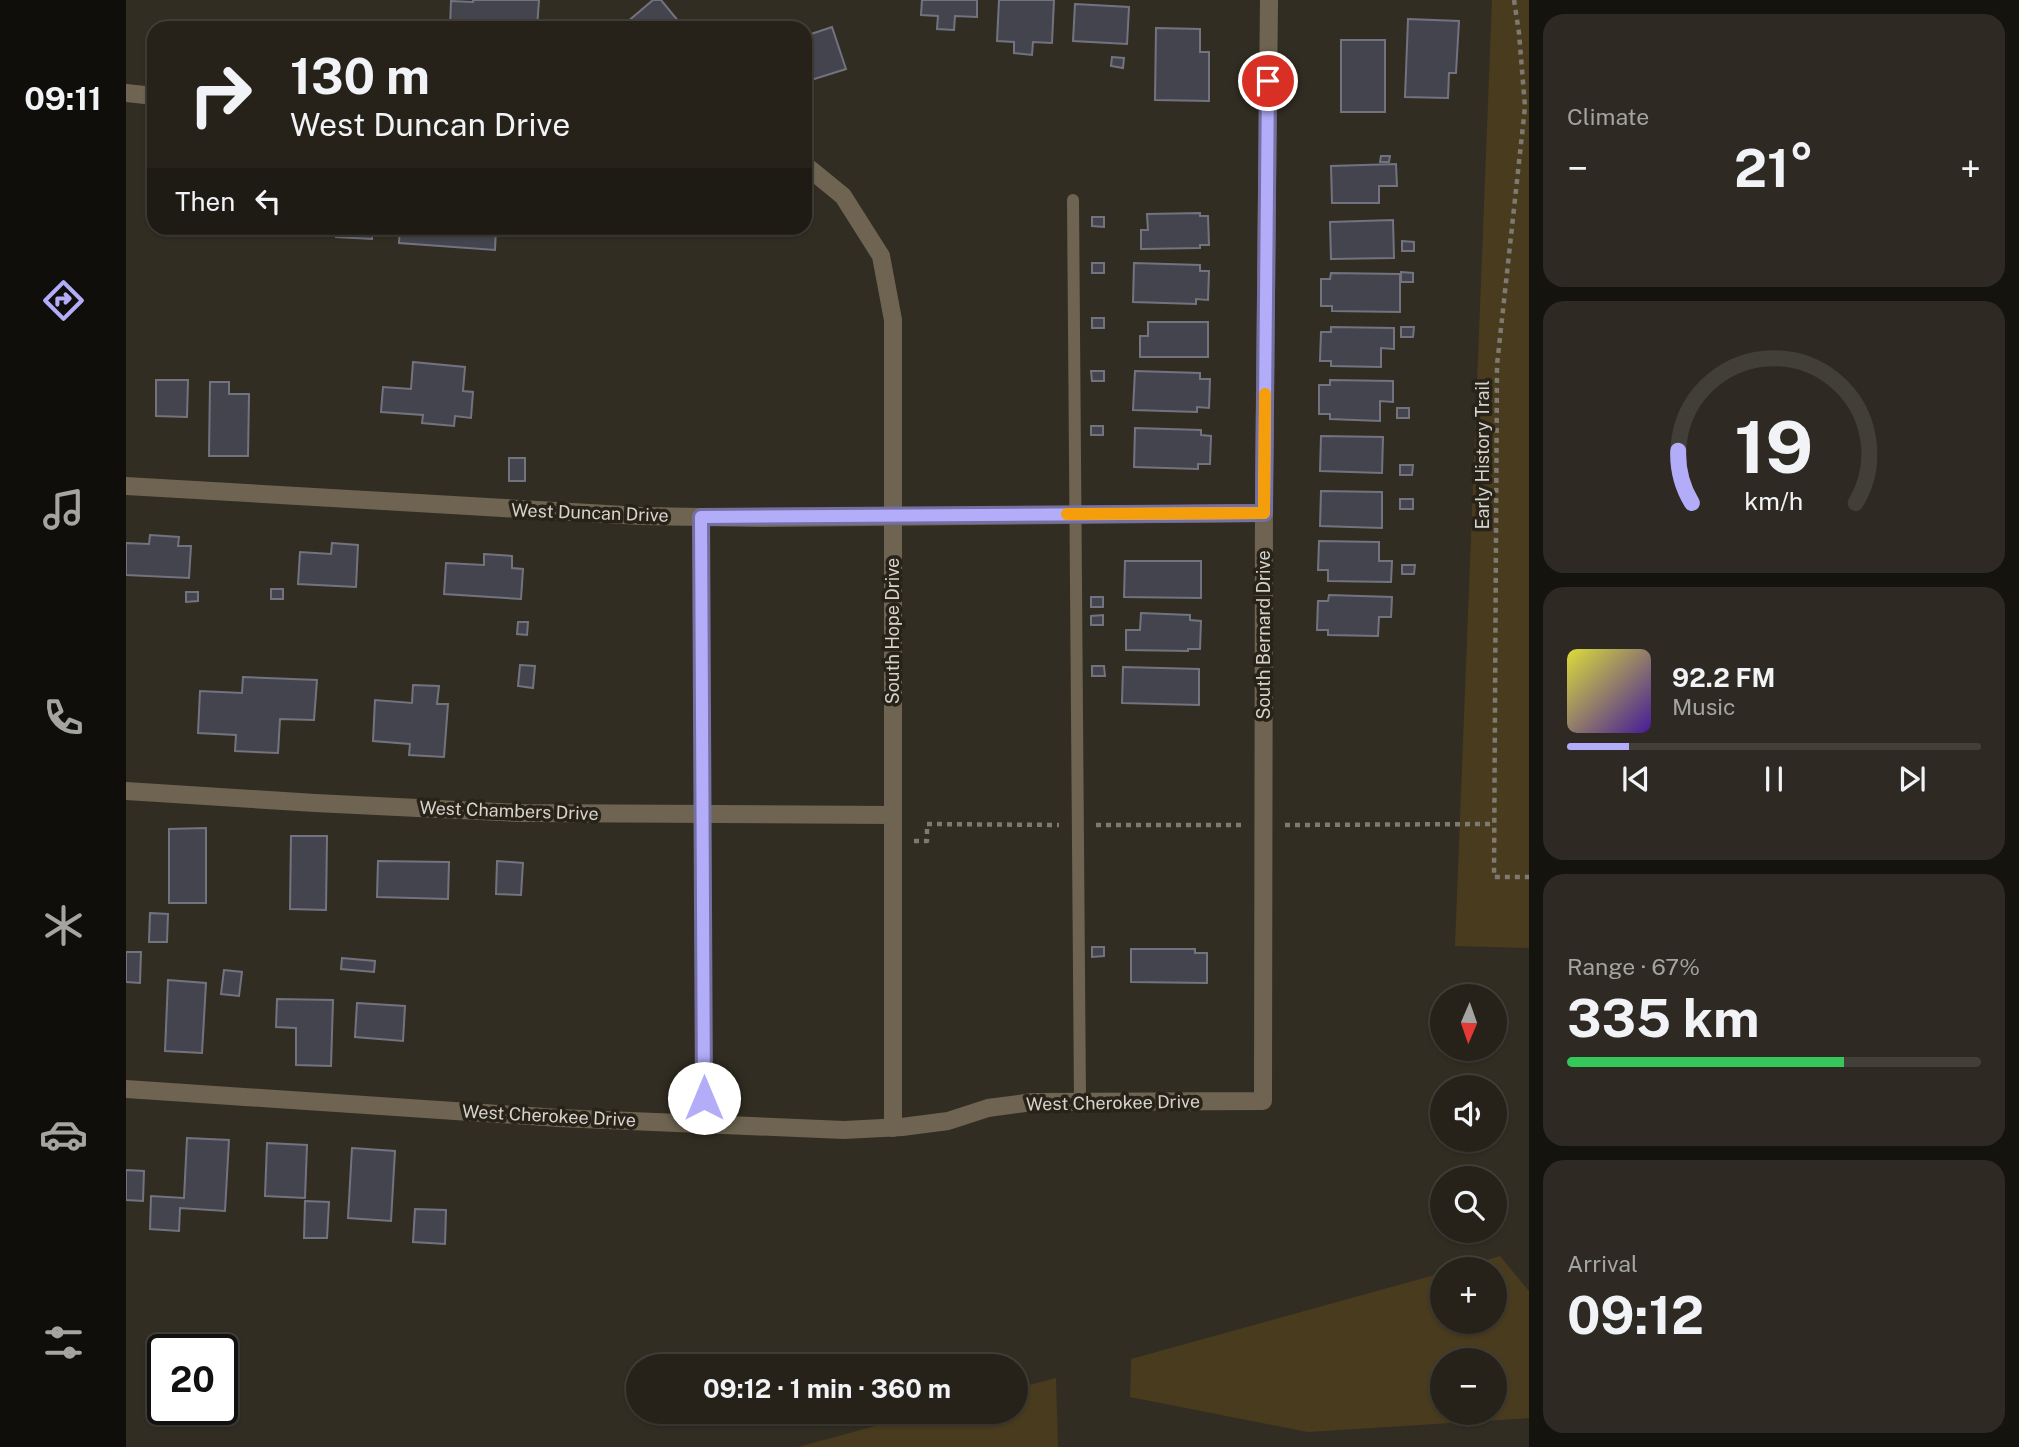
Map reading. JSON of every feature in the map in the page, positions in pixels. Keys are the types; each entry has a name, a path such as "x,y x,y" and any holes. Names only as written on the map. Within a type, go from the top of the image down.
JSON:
{"street":[{"name":"South Bernard Drive","path":"1263,1101 1264,513 1269,0"},
{"path":"126,93 147,95"},
{"name":"South Hope Drive","path":"812,171 843,196 881,256 893,320 893,1128"},
{"name":"West Duncan Drive","path":"126,486 641,516 1264,513"},
{"name":"West Chambers Drive","path":"126,791 521,813 893,815"},
{"name":"West Cherokee Drive","path":"126,1090 559,1118 844,1130 893,1128 948,1121 988,1108 1033,1102 1263,1101"}],"lane":[{"path":"1073,200 1080,1101"},
{"path":"701,517 704,1124"}],"path":[{"name":"Early History Trail","path":"1514,0 1525,107 1497,365 1494,877 1529,877"},
{"path":"893,841 927,841 927,824 1063,825"},
{"path":"1282,825 1494,824"},
{"path":"1090,825 1253,825"}],"shaded area":[{"path":"1492,0 1529,0 1529,948 1455,946"},
{"path":"1507,1264 1529,1291 1529,1418 1507,1419 1507,1348 1430,1348 1430,1424 1308,1432 1130,1397 1131,1359 1430,1276 1430,1334 1507,1334"},
{"path":"1056,1378 1058,1447 798,1447 883,1424 1028,1424 1028,1385"}],"building":[{"path":"539,0 538,21 450,21 451,1"},
{"path":"653,0 661,0 678,21 628,21"},
{"path":"922,0 977,0 977,17 955,16 954,30 937,29 938,16 921,15"},
{"path":"999,0 1054,0 1052,43 1033,42 1032,55 1014,53 1014,42 997,41"},
{"path":"1075,4 1129,7 1127,44 1073,41"},
{"path":"1408,19 1459,21 1456,73 1449,73 1448,98 1405,97"},
{"path":"832,27 846,69 812,80 812,34"},
{"path":"1156,28 1200,29 1200,52 1209,52 1209,101 1155,100"},
{"path":"1341,40 1385,40 1385,112 1341,112"},
{"path":"1112,57 1124,58 1123,68 1111,66"},
{"path":"1381,156 1390,156 1389,162 1380,162"},
{"path":"1396,164 1397,186 1379,186 1379,203 1332,203 1331,166"},
{"path":"1200,213 1200,216 1208,216 1209,245 1200,245 1200,248 1141,249 1141,230 1148,230 1147,214"},
{"path":"1092,217 1104,217 1104,227 1092,226"},
{"path":"1393,220 1394,258 1331,259 1330,222"},
{"path":"372,235 372,239 336,237"},
{"path":"400,235 496,235 495,250 399,243"},
{"path":"1402,241 1414,242 1414,251 1402,251"},
{"path":"1092,263 1104,263 1104,273 1092,273"},
{"path":"1134,263 1200,265 1200,271 1209,271 1208,300 1196,299 1196,304 1133,302"},
{"path":"1401,272 1413,273 1413,282 1401,282"},
{"path":"1331,273 1400,274 1400,312 1332,311 1332,306 1321,306 1321,279 1330,279"},
{"path":"1092,318 1104,318 1104,328 1092,328"},
{"path":"1148,322 1208,322 1208,357 1140,357 1140,336 1148,336"},
{"path":"1331,327 1394,328 1394,349 1381,348 1381,367 1331,366 1331,361 1320,361 1321,332 1331,332"},
{"path":"1401,327 1414,327 1413,337 1401,337"},
{"path":"413,362 465,367 463,391 473,392 471,418 455,416 454,426 422,423 423,415 381,412 383,387 411,389"},
{"path":"1091,371 1104,371 1104,381 1092,381"},
{"path":"1135,371 1200,373 1200,379 1210,379 1209,408 1197,407 1197,412 1133,410"},
{"path":"156,380 188,380 187,417 156,416"},
{"path":"1330,380 1393,381 1393,402 1380,401 1380,421 1330,419 1330,414 1319,414 1319,385 1330,385"},
{"path":"210,382 229,382 229,394 249,394 248,456 209,456"},
{"path":"1397,408 1409,408 1409,418 1397,418"},
{"path":"1091,426 1103,426 1103,435 1091,435"},
{"path":"1135,428 1201,430 1201,435 1211,436 1210,464 1198,464 1198,469 1134,467"},
{"path":"1321,436 1383,437 1382,473 1320,471"},
{"path":"509,458 525,458 525,481 509,481"},
{"path":"1400,465 1413,465 1412,475 1400,475"},
{"path":"1321,491 1382,492 1382,528 1320,526"},
{"path":"1400,499 1413,499 1413,509 1400,509"},
{"path":"150,535 179,537 178,546 191,546 189,578 126,575 126,543 149,544"},
{"path":"1319,541 1379,542 1379,561 1392,561 1391,582 1328,581 1328,570 1318,570"},
{"path":"332,543 358,545 356,587 298,584 300,552 331,554"},
{"path":"484,554 512,556 512,568 523,569 521,599 444,594 446,563 484,565"},
{"path":"1125,561 1201,561 1201,598 1124,597"},
{"path":"1402,565 1415,565 1414,574 1402,574"},
{"path":"271,589 283,589 283,599 271,599"},
{"path":"186,592 198,592 198,601 186,602"},
{"path":"1329,595 1392,597 1391,617 1379,617 1378,636 1328,635 1328,630 1317,630 1318,601 1328,601"},
{"path":"1091,597 1103,597 1103,607 1091,607"},
{"path":"1141,613 1190,615 1190,620 1201,621 1200,649 1126,650 1126,630 1140,630"},
{"path":"1103,615 1103,625 1091,625 1091,616"},
{"path":"518,622 528,622 527,635 517,634"},
{"path":"520,665 535,666 533,688 518,686"},
{"path":"1092,666 1104,666 1105,676 1092,676"},
{"path":"1123,667 1199,669 1199,705 1122,703"},
{"path":"243,677 317,680 314,720 280,719 278,753 235,751 236,735 198,733 200,691 242,693"},
{"path":"413,685 439,686 437,704 448,704 444,757 409,755 410,744 373,741 375,700 412,703"},
{"path":"206,828 206,903 169,903 169,829"},
{"path":"291,836 327,836 326,910 290,909"},
{"path":"378,861 449,862 448,899 377,897"},
{"path":"497,861 523,863 521,895 496,894"},
{"path":"150,913 168,914 167,942 149,942"},
{"path":"1092,947 1104,947 1104,956 1092,957"},
{"path":"1131,949 1195,949 1195,953 1207,953 1207,983 1131,982"},
{"path":"126,952 141,952 140,983 126,982"},
{"path":"342,958 375,961 374,972 341,969"},
{"path":"224,970 242,972 239,996 221,994"},
{"path":"168,980 206,983 202,1053 165,1051"},
{"path":"277,999 333,1000 331,1066 296,1065 296,1028 276,1027"},
{"path":"357,1003 405,1006 403,1041 355,1037"},
{"path":"187,1138 229,1140 225,1211 180,1208 179,1231 150,1229 151,1196 184,1198"},
{"path":"267,1143 307,1145 305,1198 265,1196"},
{"path":"352,1148 395,1151 391,1221 348,1218"},
{"path":"126,1170 144,1171 143,1201 126,1200"},
{"path":"305,1201 329,1202 327,1238 304,1238"},
{"path":"415,1209 446,1210 445,1244 413,1242"}],"slow traffic":[{"path":"1067,514 1264,513 1265,394"}],"route":[{"path":"704,1098 701,517 1264,513 1268,81"}]}
